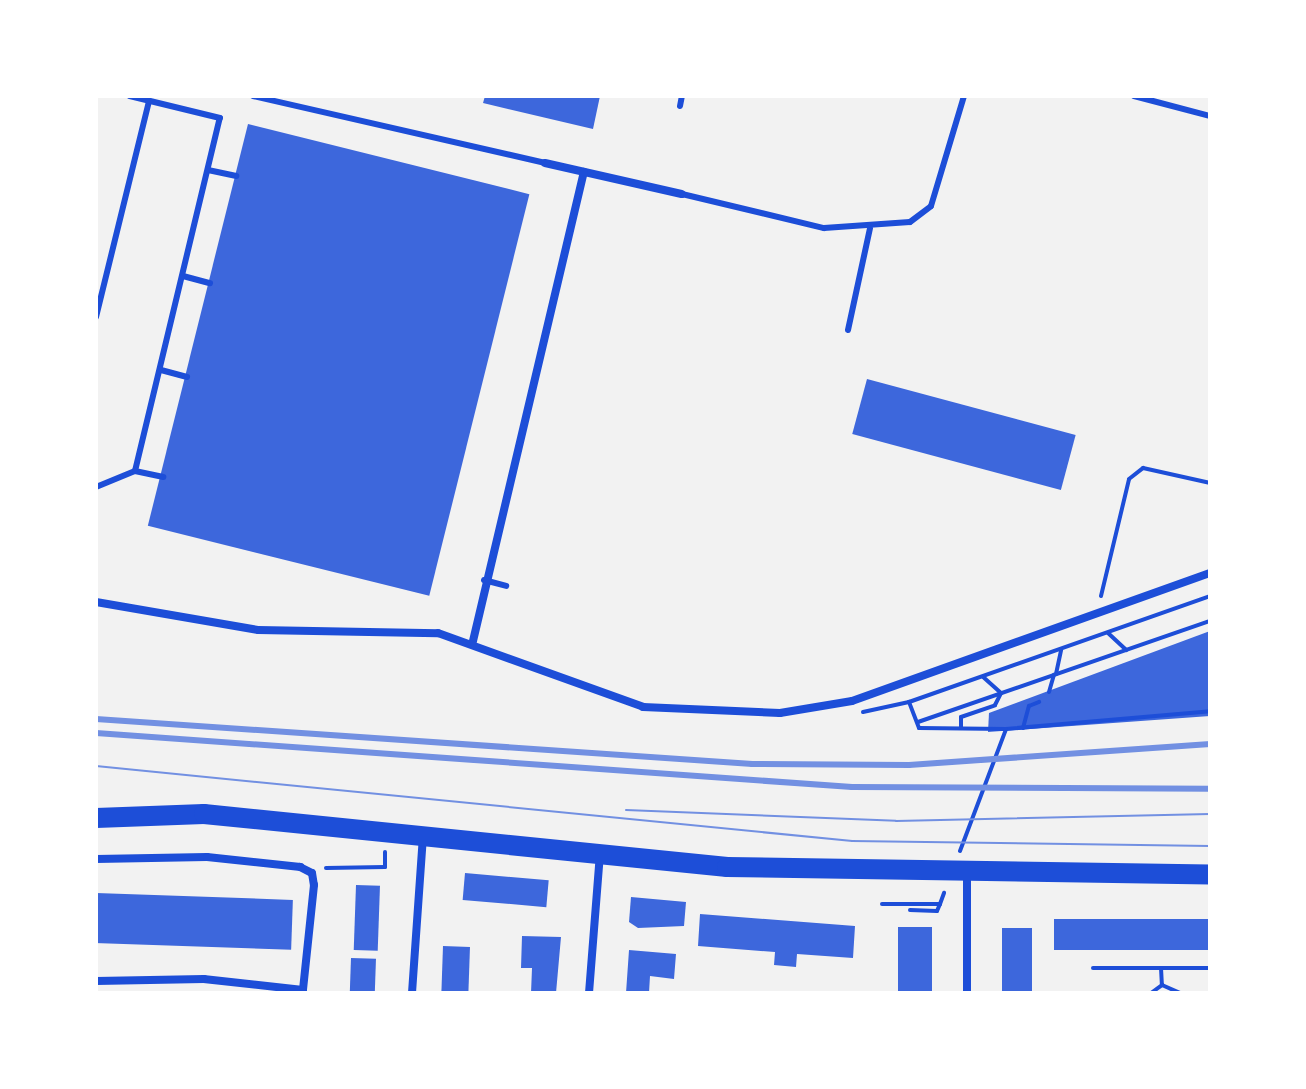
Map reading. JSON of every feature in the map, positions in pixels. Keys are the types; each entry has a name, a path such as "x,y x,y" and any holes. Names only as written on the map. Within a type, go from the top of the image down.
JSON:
{"main road":[{"path":"96,818 204,814 727,867 961,867 1210,875"}],"street":[{"path":"545,163 682,194"},
{"path":"473,641 484,580 584,172"},
{"path":"96,602 258,630 404,628 473,641 643,707 780,713 852,701 1210,573"},
{"path":"412,993 423,834"},
{"path":"589,993 600,852"},
{"path":"96,859 207,857 312,873 303,991 204,979 96,981"},
{"path":"961,867 967,993"}],"lane":[{"path":"130,96 220,118 135,471"},
{"path":"253,96 545,163"},
{"path":"680,106 682,96"},
{"path":"682,194 824,228 870,228 910,222 931,206 964,96"},
{"path":"1134,96 1210,116"},
{"path":"96,317 149,101"},
{"path":"208,170 236,176"},
{"path":"848,330 870,228"},
{"path":"183,276 210,283"},
{"path":"161,370 187,377"},
{"path":"96,487 135,471 163,477"},
{"path":"484,580 506,586"}],"path":[{"path":"1097,614 1129,479 1143,468 1210,483"},
{"path":"917,722 909,702 1210,596"},
{"path":"917,722 1210,621"},
{"path":"1108,633 1126,650"},
{"path":"1049,692 1061,650"},
{"path":"983,677 1001,693"},
{"path":"961,727 964,716 995,705 1001,693"},
{"path":"1023,728 1029,706 1039,702"},
{"path":"917,722 1006,729 1210,711"},
{"path":"961,867 1006,729"},
{"path":"312,873 331,866 385,867 385,847"},
{"path":"910,910 937,911 945,890"},
{"path":"882,904 940,904"},
{"path":"1093,968 1210,968"},
{"path":"1161,968 1162,985"},
{"path":"1151,993 1162,985"},
{"path":"1162,985 1180,993"}],"building":[{"path":"485,96 600,96 593,129 483,103"},
{"path":"248,124 529,194 429,596 148,526"},
{"path":"867,379 1076,435 1061,490 852,434"},
{"path":"1210,631 1210,716 988,732 989,713"},
{"path":"465,873 549,880 546,907 463,900"},
{"path":"356,885 380,886 378,951 354,950"},
{"path":"96,893 293,900 291,950 96,943"},
{"path":"631,897 686,902 684,926 638,928 629,922"},
{"path":"700,914 855,926 853,958 797,954 796,967 774,965 775,952 698,946"},
{"path":"1054,919 1210,919 1210,950 1054,950"},
{"path":"898,927 932,927 932,993 898,993"},
{"path":"1002,928 1032,928 1032,993 1002,993"},
{"path":"522,936 561,937 556,993 531,993 532,968 521,968"},
{"path":"443,946 470,947 468,993 441,993"},
{"path":"629,950 676,954 674,979 650,976 649,993 626,993"},
{"path":"351,958 376,959 375,993 350,993"}],"tram line":[{"path":"96,766 852,841 1210,846"},
{"path":"626,810 896,821 1210,814"}],"railway":[{"path":"96,719 752,764 909,765 1210,744"},
{"path":"96,733 852,787 1210,789"}]}
